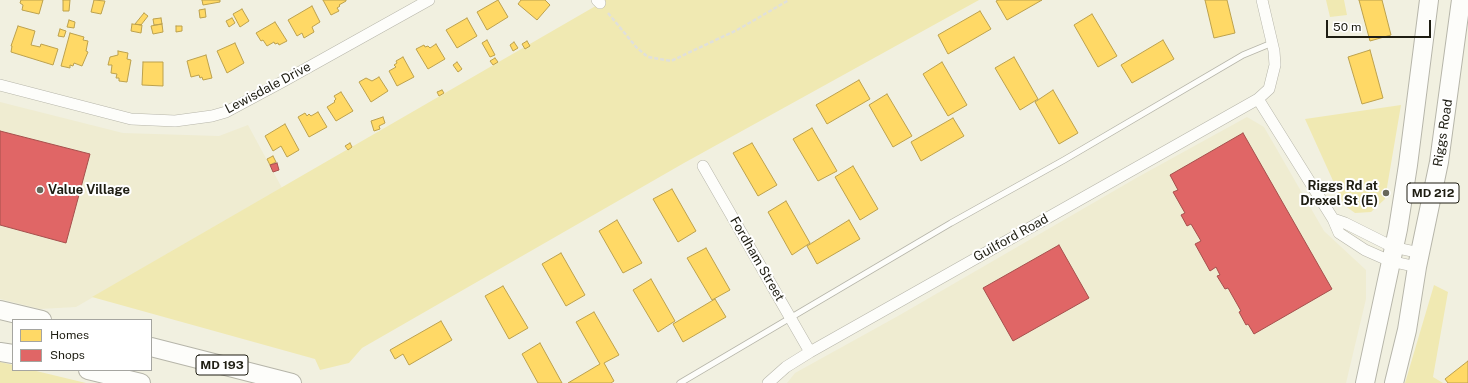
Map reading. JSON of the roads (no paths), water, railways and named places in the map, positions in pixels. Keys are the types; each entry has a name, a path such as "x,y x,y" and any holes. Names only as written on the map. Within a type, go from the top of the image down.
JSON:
{"main road":[{"name":"MD 212","path":"1365,383 1392,254 1408,165 1428,0"},
{"name":"Riggs Road","path":"1394,383 1407,330 1419,260 1439,162 1461,0"},
{"path":"0,310 38,319"},
{"name":"MD 193","path":"152,347 292,383"},
{"path":"0,352 12,354"},
{"path":"92,371 141,383"}],"street":[{"name":"Lewisdale Drive","path":"0,85 131,119 175,121 212,116 226,112 429,0"},
{"path":"1262,0 1272,42 1275,65 1269,89 1258,99 1333,220 1345,223 1392,254 1419,260"},
{"name":"Guilford Road","path":"768,383 786,367 810,352 1258,99"},
{"name":"Fordham Street","path":"703,166 810,352"}],"lane":[{"path":"680,383 950,223 1064,160 1243,55 1272,42"}],"place":[{"name":"Value Village","path":"40,190"},
{"name":"Riggs Rd at Drexel St (E)","path":"1386,193"}]}
